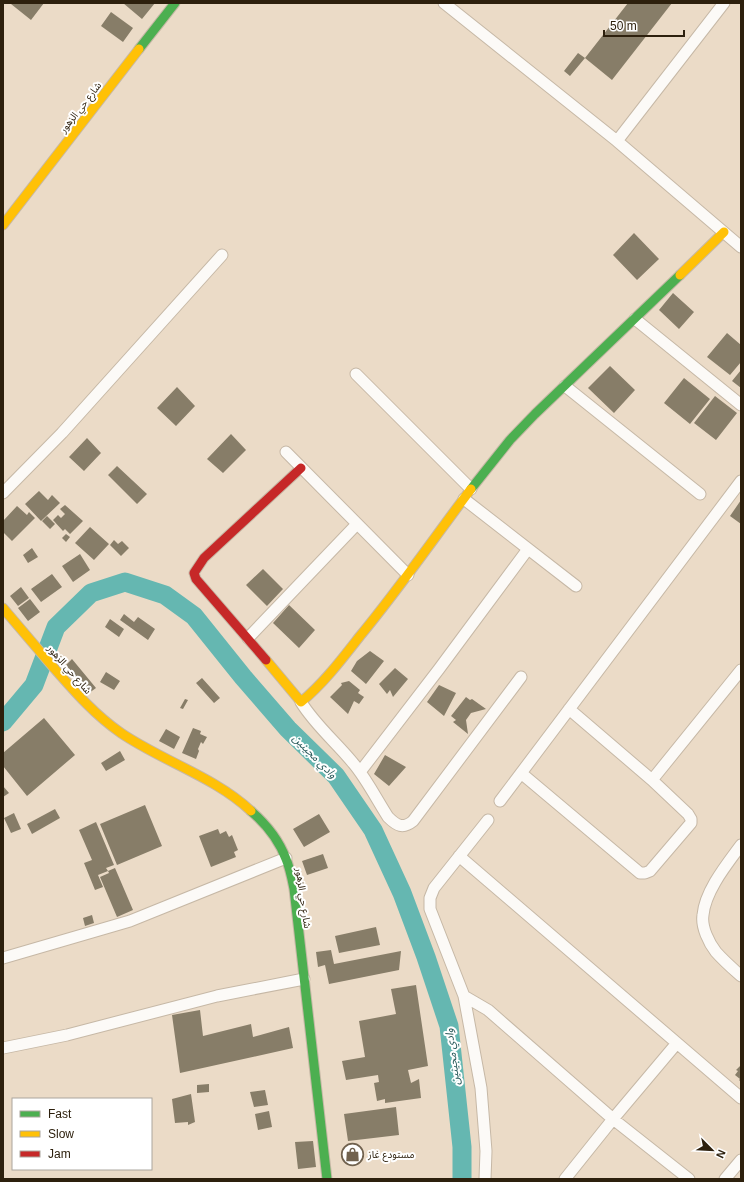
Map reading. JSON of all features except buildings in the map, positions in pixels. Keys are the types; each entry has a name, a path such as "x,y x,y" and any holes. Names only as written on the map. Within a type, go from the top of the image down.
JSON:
{"street":[{"name":"شارع حي الزهور","path":"3,225 175,3"},
{"path":"444,3 617,141 741,247"},
{"path":"617,141 724,3"},
{"path":"301,702 327,676 380,612 471,489 510,440 535,414 724,232"},
{"path":"3,493 62,433 222,255"},
{"path":"635,319 741,405"},
{"path":"356,374 471,489"},
{"path":"565,386 700,494"},
{"path":"286,452 408,575"},
{"path":"302,468 204,558 194,573 196,579 248,638 301,702 309,714 354,763 388,817 394,823 402,826 408,825 413,821 521,677"},
{"path":"500,801 741,481"},
{"path":"464,499 576,586"},
{"path":"248,638 357,524"},
{"path":"360,772 528,550"},
{"name":"شارع حي الزهور","path":"3,608 84,702 104,720 121,733 228,792 262,821 275,838 286,858 294,889 327,1179"},
{"path":"652,780 741,670"},
{"path":"521,774 640,873 650,871 691,823 691,819 688,814 652,780 569,709"},
{"path":"485,1179 486,1151 481,1088 464,996 430,909 430,898 434,888 488,820"},
{"path":"740,848 714,882 707,900 703,915 703,923 707,935 716,952 741,976"},
{"path":"459,856 741,1098"},
{"path":"3,958 130,920 286,858"},
{"path":"3,1048 66,1034 217,996 304,979"},
{"path":"464,996 488,1010 613,1119 689,1179"},
{"path":"565,1179 677,1043"},
{"path":"726,1179 741,1160"}],"waterway":[{"name":"وادي مجينين","path":"3,722 34,685 56,627 91,593 125,582 165,595 194,616 243,677 288,729 336,776 373,830 402,893 426,957 449,1026 462,1147 462,1179"}],"traffic: fast":[{"path":"139,49 175,3"},
{"path":"471,489 510,440 535,414 680,275"},
{"path":"251,811 262,821 280,845 290,870 294,889 327,1179"}],"traffic: slow":[{"path":"3,225 139,49"},
{"path":"680,275 724,232"},
{"path":"266,660 301,702 325,679 403,582 471,489"},
{"path":"3,608 78,694 94,711 112,726 137,743 221,788 251,811"}],"traffic: jam":[{"path":"266,660 196,579 194,573 204,558 301,468"}],"place":[{"name":"مستودع غاز","path":"352,1154"}]}
